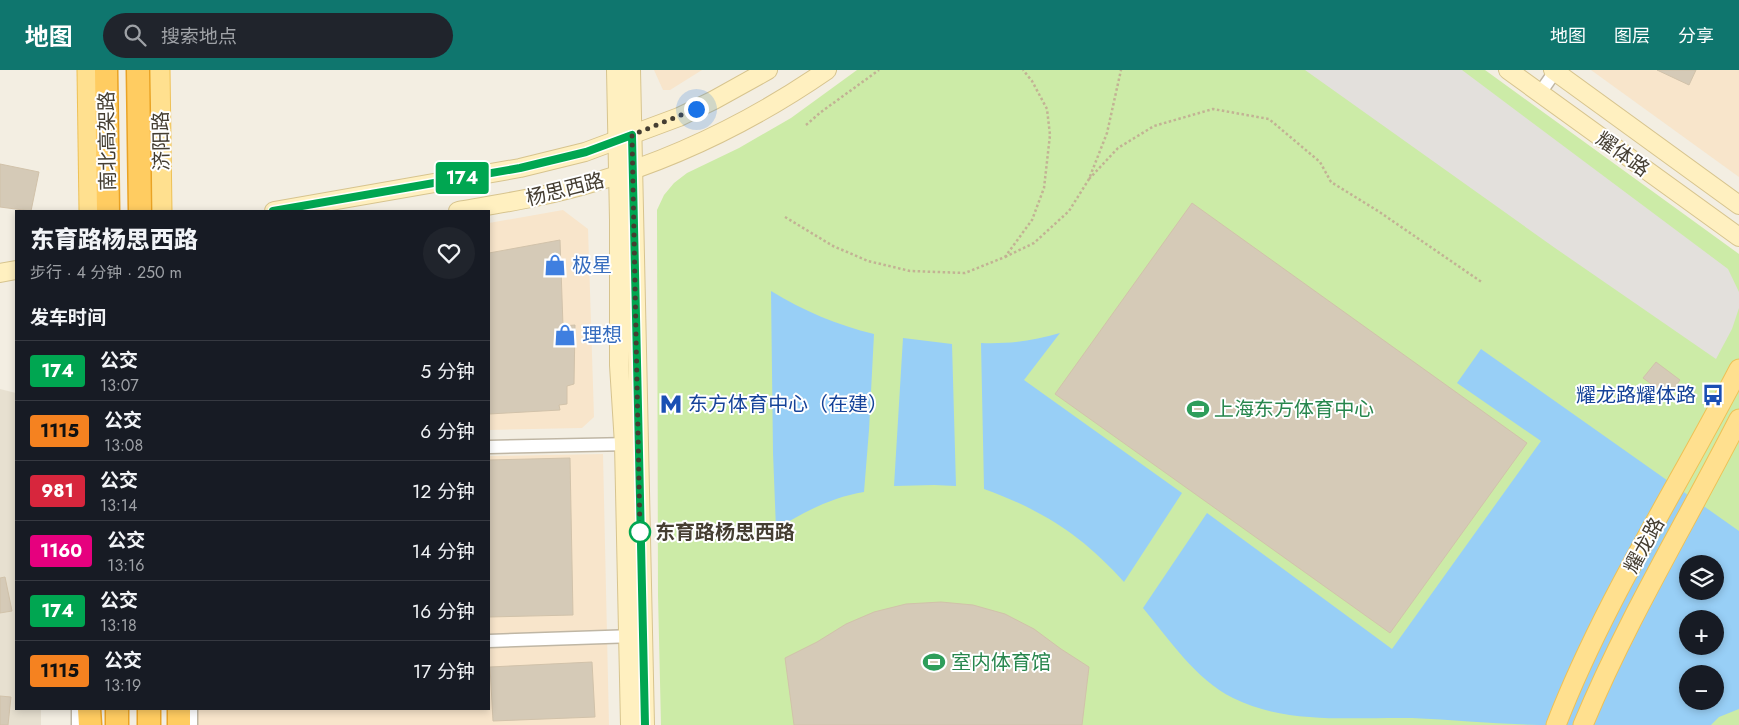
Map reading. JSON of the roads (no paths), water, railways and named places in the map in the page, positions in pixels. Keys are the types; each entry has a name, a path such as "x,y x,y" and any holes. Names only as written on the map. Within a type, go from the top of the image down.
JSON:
{"highway":[{"name":"南北高架路","path":"106,70 108,210"},
{"name":"南北高架路","path":"138,70 140,210"},
{"path":"89,710 90,725"},
{"path":"117,710 117,725"},
{"path":"149,710 149,725"},
{"path":"179,710 179,725"}],"main road":[{"path":"87,70 89,210"},
{"name":"济阳路","path":"160,70 162,210"},
{"name":"耀龙路","path":"1556,725 1584,660 1619,591 1739,369"},
{"name":"耀龙路","path":"1582,725 1627,628 1738,421"},
{"path":"98,710 98,725"},
{"path":"170,710 170,725"}],"street":[{"path":"616,70 625,138"},
{"path":"630,725 635,636 631,444 619,365 625,138 631,70"},
{"name":"杨思西路","path":"280,210 520,168 586,152 625,138 714,100 768,70"},
{"name":"杨思西路","path":"463,210 564,191 625,172 728,129 764,110 826,70"},
{"name":"耀体路","path":"1508,70 1739,237"},
{"path":"1540,93 1555,70"},
{"name":"耀体路","path":"1555,70 1739,205"},
{"path":"0,273 15,270"},
{"path":"490,447 631,444"},
{"path":"490,641 635,636"},
{"path":"635,636 645,725"},
{"path":"78,710 78,725"},
{"path":"191,710 191,725"}],"water":[{"path":"771,291 821,317 874,334 864,492 852,494 819,506 776,529 773,453"},
{"path":"1060,333 1024,380 1182,493 1124,582 1077,537 1043,515 984,489 981,343 1021,341"},
{"path":"903,338 952,344 956,486 894,486"},
{"path":"1481,349 1739,531 1739,709 1719,717 1711,725 1540,725 1412,718 1321,718 1298,716 1254,707 1219,690 1184,658 1143,608 1207,513 1392,649 1541,441 1457,383"}],"place":[{"name":"极星","path":"555,265"},
{"name":"理想","path":"565,335"},
{"name":"耀龙路耀体路","path":"1713,395"},
{"name":"东方体育中心（在建）","path":"671,404"},
{"name":"上海东方体育中心","path":"1198,409"},
{"name":"东育路杨思西路","path":"640,532"},
{"name":"室内体育馆","path":"934,662"}]}
